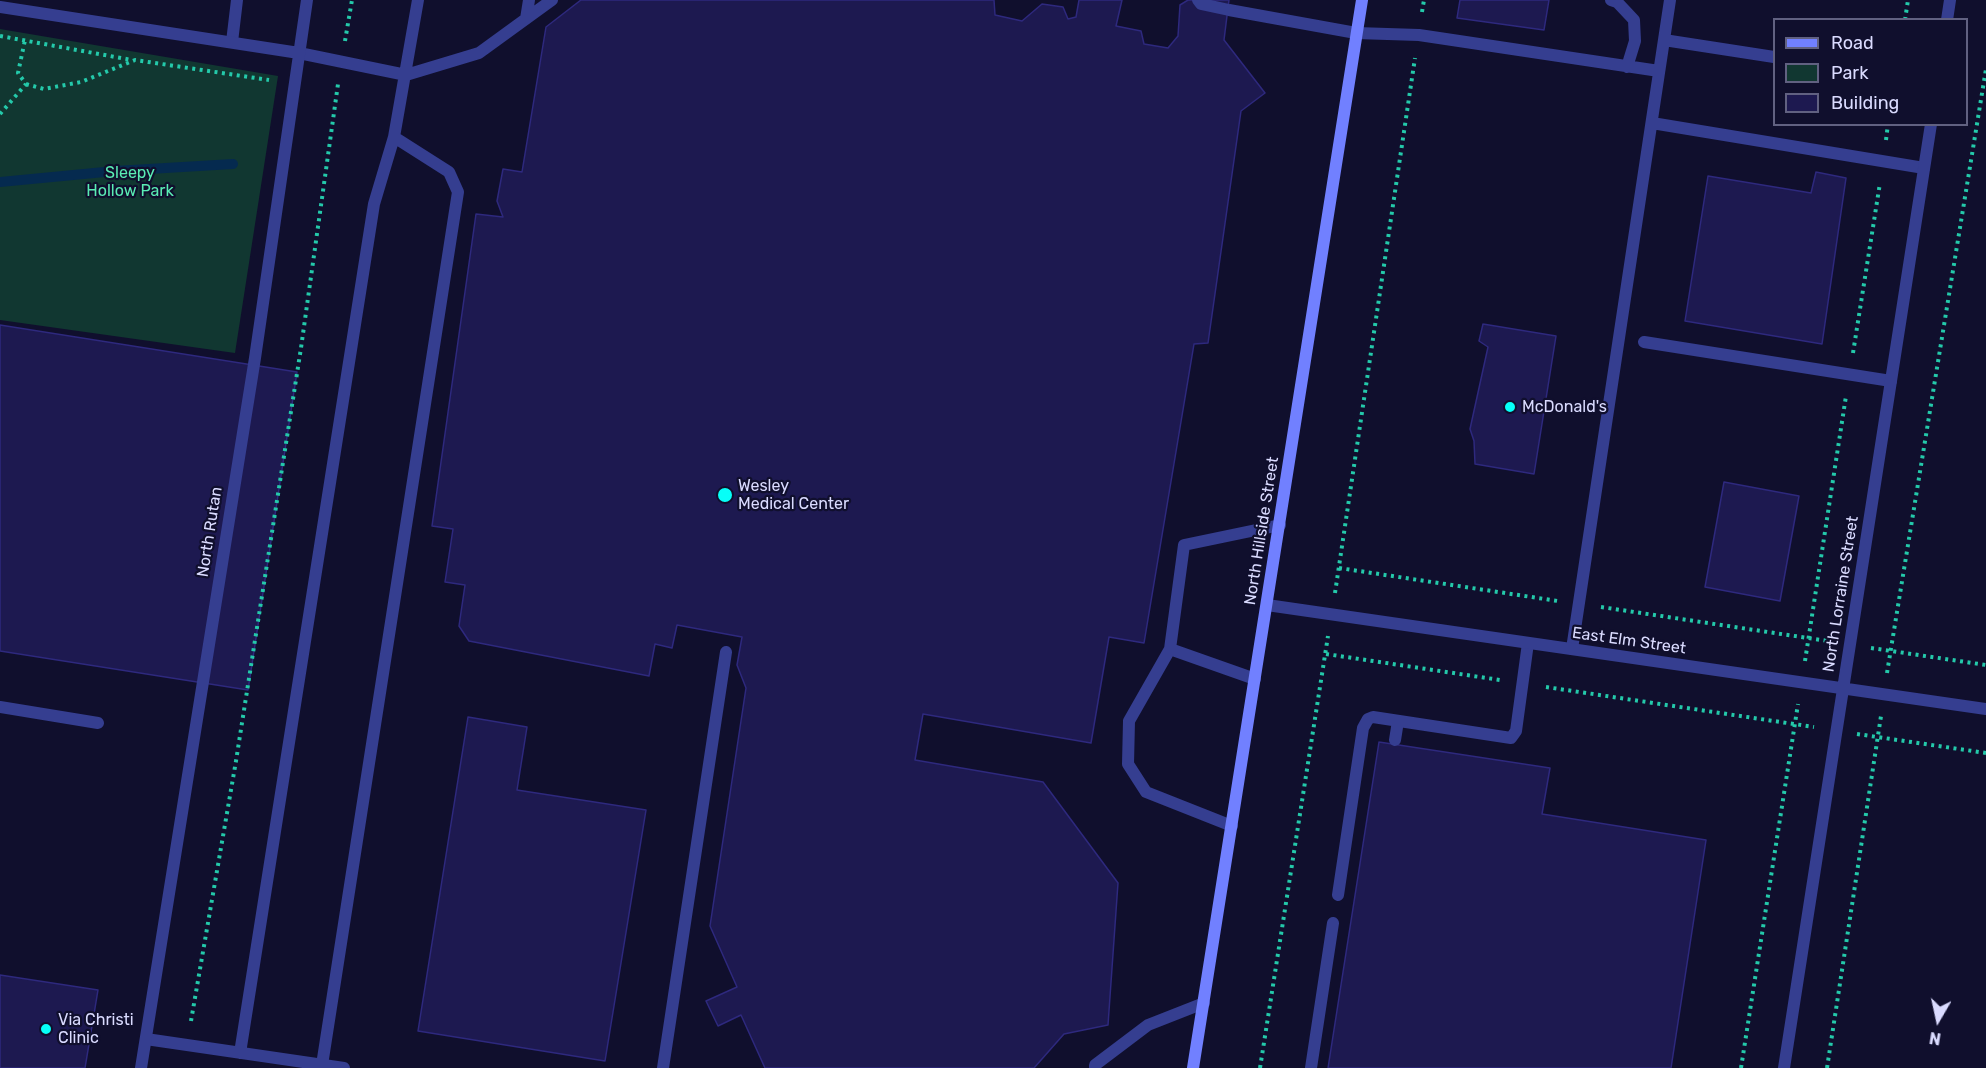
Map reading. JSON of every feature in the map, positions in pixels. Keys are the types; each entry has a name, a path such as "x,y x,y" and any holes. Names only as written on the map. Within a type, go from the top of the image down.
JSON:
{"main road":[{"name":"North Hillside Street","path":"1193,1068 1362,0"}],"street":[{"path":"232,42 237,0"},
{"name":"North Rutan","path":"141,1068 253,370 307,0"},
{"path":"240,1053 374,204 394,137 418,0"},
{"path":"526,19 529,0"},
{"path":"0,7 299,53 406,75 478,53 552,0"},
{"path":"1198,0 1201,4 1230,5 1356,33 1419,35 1659,71"},
{"path":"1611,0 1617,2 1634,20 1635,41 1627,66"},
{"path":"1572,649 1670,0"},
{"path":"1947,18 1950,0"},
{"path":"1664,40 1773,57"},
{"path":"1652,123 1924,168"},
{"name":"North Lorraine Street","path":"1784,1068 1930,126"},
{"path":"322,1065 458,192 448,172 394,137"},
{"path":"1644,342 1891,381"},
{"path":"1232,826 1146,792 1128,764 1129,721 1170,649 1184,545 1280,525"},
{"name":"East Elm Street","path":"1267,605 1986,709"},
{"path":"1338,895 1363,728 1368,719 1374,717 1511,738 1516,731 1528,643"},
{"path":"1170,649 1255,680"},
{"path":"663,1068 726,651"},
{"path":"0,706 98,723"},
{"path":"1395,740 1398,721"},
{"path":"1311,1068 1333,923"},
{"path":"1094,1067 1148,1025 1204,1003"},
{"path":"146,1039 344,1068"}],"path":[{"path":"187,1045 236,761 294,396 352,0"},
{"path":"1260,1068 1326,654 1424,0"},
{"path":"1905,18 1908,0"},
{"path":"0,36 135,60 269,80"},
{"path":"25,40 18,73 26,84 44,90 81,82 135,60"},
{"path":"1827,1068 1891,650 1986,69"},
{"path":"0,114 26,84"},
{"path":"1741,1068 1888,126"},
{"path":"1339,568 1986,665"},
{"path":"1326,654 1986,753"}],"green space":[{"name":"Sleepy Hollow Park","path":"0,29 278,76 235,353 0,320"}],"building":[{"name":"Wesley Medical Center","path":"581,0 994,0 995,15 1022,21 1042,4 1063,7 1068,19 1076,17 1079,0 1122,0 1116,26 1141,31 1144,44 1168,48 1178,36 1180,5 1188,0 1229,0 1224,40 1265,93 1241,111 1208,343 1194,344 1144,643 1109,637 1091,743 923,714 915,760 1043,782 1118,883 1108,1025 1064,1034 1034,1068 765,1068 741,1015 718,1026 706,1001 737,987 710,926 746,688 737,665 742,637 677,625 672,648 655,644 649,676 469,641 459,626 465,585 445,582 453,529 432,526 476,214 503,217 497,201 503,169 522,172 546,27"},
{"path":"1460,0 1549,0 1544,30 1457,18"},
{"path":"1816,172 1846,178 1822,344 1685,321 1708,176 1811,193"},
{"name":"McDonald's","path":"1483,324 1556,336 1534,474 1475,464 1474,441 1470,429 1488,347 1479,341"},
{"path":"0,325 297,372 248,690 0,651"},
{"path":"1724,482 1799,496 1780,601 1705,587"},
{"path":"468,717 527,727 517,790 646,810 605,1061 418,1031"},
{"path":"1379,742 1550,768 1542,814 1706,840 1671,1068 1328,1068"},
{"name":"Via Christi Clinic","path":"0,975 98,990 85,1068 0,1068"}],"waterway":[{"path":"0,182 115,171 233,164"}],"place":[{"name":"McDonald's","path":"1510,407"},
{"name":"Wesley Medical Center","path":"725,495"},
{"name":"Via Christi Clinic","path":"46,1029"}]}
